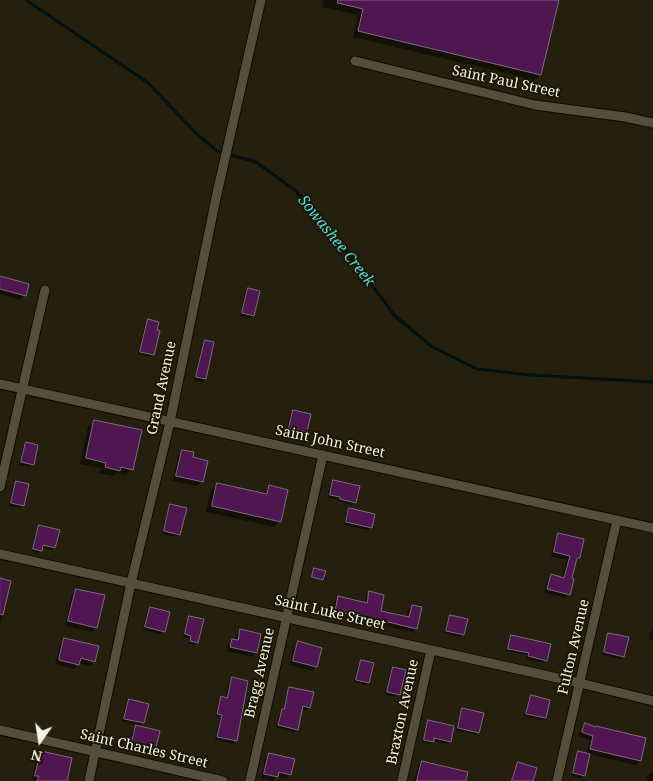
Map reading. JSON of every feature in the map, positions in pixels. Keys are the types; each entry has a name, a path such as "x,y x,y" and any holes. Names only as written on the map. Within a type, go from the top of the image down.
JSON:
{"street":[{"name":"Grand Avenue","path":"89,781 131,583 170,422 216,198 261,0"},
{"name":"Saint Paul Street","path":"355,61 535,105 624,117 653,124"},
{"path":"0,487 45,290"},
{"name":"Saint John Street","path":"0,384 653,528"},
{"name":"Bragg Avenue","path":"250,781 323,455"},
{"name":"Fulton Avenue","path":"557,781 617,520"},
{"name":"Saint Luke Street","path":"0,554 580,683 653,701"},
{"name":"Braxton Avenue","path":"402,781 431,650"},
{"name":"Saint Charles Street","path":"0,730 223,781"}],"building":[{"path":"338,0 559,0 541,75 358,31 363,9 338,3"},
{"path":"0,276 29,284 26,296 0,289"},
{"path":"248,288 260,291 254,316 242,313"},
{"path":"148,319 159,322 157,330 160,331 154,355 140,352"},
{"path":"205,340 214,342 206,379 196,377"},
{"path":"293,410 311,414 307,432 289,428"},
{"path":"94,420 142,430 133,470 121,467 120,471 105,467 106,463 86,458"},
{"path":"26,442 38,445 34,465 21,462"},
{"path":"182,450 194,452 193,457 208,461 203,482 176,476"},
{"path":"333,480 360,486 356,503 330,495"},
{"path":"16,481 29,484 24,506 11,503"},
{"path":"217,483 267,494 269,485 288,490 281,522 212,506"},
{"path":"170,504 187,508 180,535 164,531"},
{"path":"349,508 375,514 372,528 346,522"},
{"path":"39,525 60,530 55,548 43,545 42,551 33,549"},
{"path":"558,533 584,539 580,558 577,558 572,578 574,579 570,595 547,589 551,574 564,578 570,556 554,552"},
{"path":"314,568 326,571 323,580 312,577"},
{"path":"0,578 11,581 3,615 0,614"},
{"path":"76,589 105,595 97,628 68,621"},
{"path":"369,591 384,595 381,611 409,617 412,605 422,607 417,629 384,621 383,625 335,611 338,596 367,603"},
{"path":"150,607 170,612 165,632 145,627"},
{"path":"450,615 468,619 464,635 446,631"},
{"path":"189,616 204,619 198,643 190,641 191,636 185,634"},
{"path":"240,629 261,634 257,653 230,647 232,639 238,640"},
{"path":"608,633 629,637 624,657 604,652"},
{"path":"511,635 551,644 547,661 528,656 529,653 508,649"},
{"path":"64,638 99,646 95,662 81,658 79,665 59,660"},
{"path":"298,641 322,648 317,667 293,661"},
{"path":"361,660 374,663 369,683 356,680"},
{"path":"393,667 406,670 400,695 387,692"},
{"path":"232,677 248,681 237,741 217,737 222,715 217,714 221,696 227,698"},
{"path":"289,687 314,692 310,708 303,706 298,730 278,725"},
{"path":"531,695 550,700 546,718 526,714"},
{"path":"129,699 149,704 144,723 124,719"},
{"path":"462,708 484,713 479,733 458,728"},
{"path":"428,720 454,726 451,742 434,738 434,742 424,740"},
{"path":"585,723 646,738 641,761 590,749 593,736 582,732"},
{"path":"136,725 160,731 155,751 131,746"},
{"path":"41,751 72,758 67,781 37,781 39,776 35,776"},
{"path":"578,751 590,754 585,776 573,773"},
{"path":"269,753 295,759 291,775 279,772 278,777 264,774"},
{"path":"422,761 468,772 466,781 417,781"},
{"path":"518,762 537,768 533,781 512,781"}],"waterway":[{"name":"Sowashee Creek","path":"26,0 147,82 198,135 217,151 256,162 296,191 334,234 395,316 431,346 477,369 531,375 653,382"}]}
